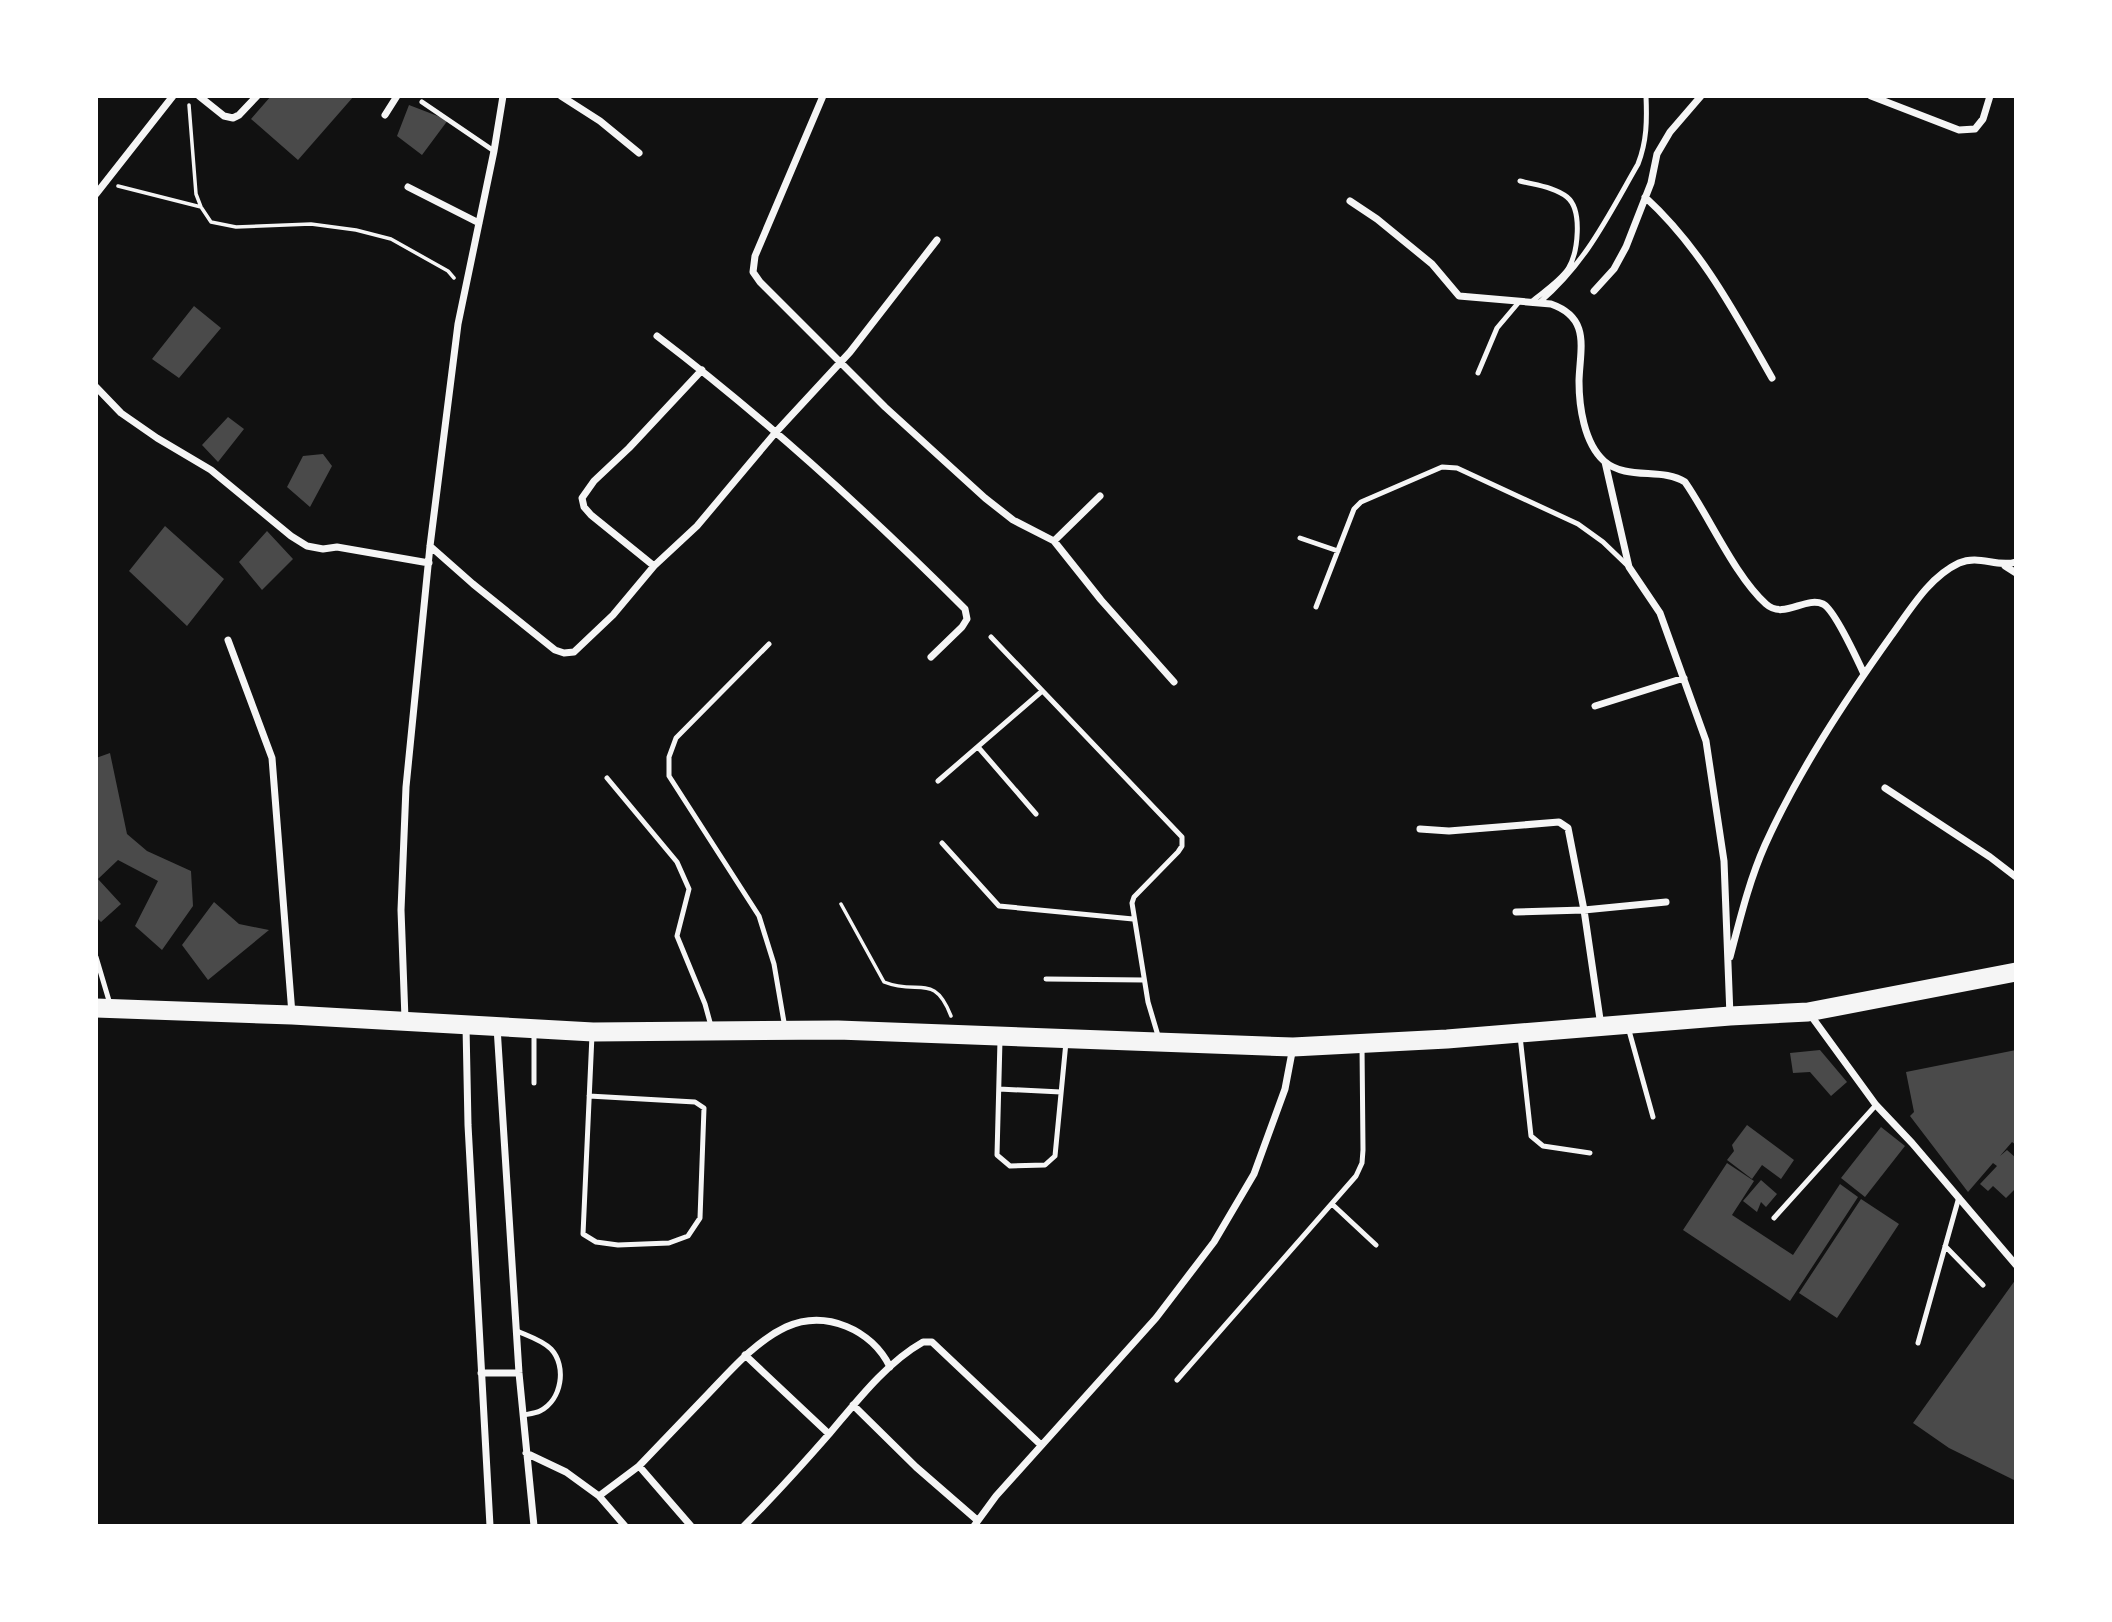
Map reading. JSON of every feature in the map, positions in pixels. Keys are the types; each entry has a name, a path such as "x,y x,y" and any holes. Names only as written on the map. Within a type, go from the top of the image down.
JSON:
{"highway":[{"path":"104,1008 292,1015 593,1032 838,1030 1293,1047 1730,1016 1808,1013 2016,972"}],"street":[{"path":"96,194 173,96"},
{"path":"200,96 224,116 233,118 257,96"},
{"path":"385,115 397,96"},
{"path":"405,1023 401,910 406,787 430,546 458,324 503,96"},
{"path":"561,96 600,121 639,153"},
{"path":"823,96 755,256 753,272 840,362 943,460 1006,516 1054,541 1101,600 1174,682"},
{"path":"1594,291 1614,270 1626,247 1645,197 1657,154 1670,132 1701,96"},
{"path":"1871,96 1890,100 1959,130 1975,129 1983,118 1990,96"},
{"path":"408,187 480,223"},
{"path":"1645,197 1660,210 1711,272 1772,378"},
{"path":"1350,201 1377,219 1432,264 1459,296 1540,302 1563,308 1578,325 1582,340 1579,383 1591,445 1605,462 1624,471 1659,476 1673,475 1685,482 1752,589 1769,607 1784,610 1817,603 1829,608 1864,674"},
{"path":"430,546 555,650 574,652 612,615 654,566 697,526 776,432 850,352 937,240"},
{"path":"657,336 776,432 861,509 965,610 967,618 962,627 931,657"},
{"path":"654,566 591,515 584,507 582,498 594,481 702,370"},
{"path":"96,387 121,413 156,438 211,470 307,546 323,549 337,547 429,563"},
{"path":"1605,462 1629,567 1660,613 1706,741 1724,861 1730,1016"},
{"path":"1054,541 1100,496"},
{"path":"1728,964 1744,904 1766,843 1793,788 1864,674 1914,604 1938,576 1961,562 1981,559 2005,566 2016,573"},
{"path":"2005,566 2016,562"},
{"path":"228,640 272,758 292,1015"},
{"path":"1595,706 1684,678"},
{"path":"1885,788 2016,877"},
{"path":"1420,829 1449,831 1559,822 1564,824 1584,910 1601,1026"},
{"path":"1516,912 1584,910 1666,902"},
{"path":"1808,1013 1876,1105 2016,1265"},
{"path":"466,1026 468,1125 489,1526"},
{"path":"497,1027 519,1373 534,1526"},
{"path":"853,1405 976,1523 1041,1445 1156,1318 1214,1242 1254,1174 1285,1089 1293,1047"},
{"path":"599,1496 639,1466 746,1355 786,1327 804,1322 824,1321 857,1330 876,1345 890,1367"},
{"path":"744,1526 778,1493 853,1405 890,1367 927,1341 932,1342 1041,1445"},
{"path":"746,1355 829,1434"},
{"path":"481,1373 519,1373"},
{"path":"526,1453 566,1472 599,1496 625,1526"},
{"path":"639,1466 691,1526"}],"lane":[{"path":"1540,302 1570,275 1588,251 1638,164 1644,150 1647,130 1646,96"},
{"path":"422,102 494,151"},
{"path":"1520,181 1560,192 1570,199 1578,227 1568,268 1531,302"},
{"path":"1478,373 1497,328 1519,302"},
{"path":"1316,607 1354,509 1361,502 1443,467 1457,468 1578,524 1603,542 1629,567"},
{"path":"1300,538 1338,551"},
{"path":"991,637 1182,836 1182,846 1178,852 1134,897 1132,903 1144,980 1160,1043"},
{"path":"769,644 676,738 669,757 669,776 759,916 774,964 786,1031"},
{"path":"938,781 1041,692"},
{"path":"978,747 1036,814"},
{"path":"607,778 677,863 689,889 677,936 705,1004 712,1031"},
{"path":"942,843 999,906 1133,919"},
{"path":"96,957 104,1008"},
{"path":"1046,979 1144,980"},
{"path":"1628,1024 1653,1117"},
{"path":"534,1029 534,1083"},
{"path":"589,1096 695,1102 704,1108 700,1218 688,1236 668,1243 618,1245 596,1242 583,1234 589,1096 593,1032"},
{"path":"1520,1033 1531,1136 1543,1146 1590,1153"},
{"path":"1000,1037 998,1155 1010,1166 1045,1165 1055,1156 1066,1039"},
{"path":"1177,1380 1356,1176 1362,1163 1362,1043"},
{"path":"999,1089 1061,1092"},
{"path":"1774,1218 1876,1105"},
{"path":"1918,1343 1959,1197"},
{"path":"1332,1204 1376,1245"},
{"path":"1945,1246 1983,1284"},
{"path":"517,1331 551,1349 558,1361 561,1378 557,1392 544,1409 524,1415"}],"path":[{"path":"189,96 196,194 211,222 236,228 311,224 356,230 391,239 448,271 465,292"},
{"path":"105,183 201,207"},
{"path":"841,904 884,982 895,986 934,989 944,998 959,1036"}],"building":[{"path":"271,96 354,96 298,160 251,119"},
{"path":"409,105 448,120 422,155 397,136"},
{"path":"194,306 221,328 179,378 152,359"},
{"path":"228,417 244,429 218,462 202,445"},
{"path":"323,454 332,466 310,507 287,487 303,456"},
{"path":"165,526 224,579 187,626 129,571"},
{"path":"267,531 293,559 262,590 239,562"},
{"path":"110,753 127,834 147,851 191,871 193,906 162,950 135,926 158,881 118,860 98,879 121,904 101,922 96,917 96,758"},
{"path":"214,902 239,924 269,930 208,980 182,945"},
{"path":"1820,1050 1847,1082 1831,1096 1810,1072 1793,1073 1790,1053"},
{"path":"2016,1050 2016,1145 2012,1142 2000,1156 2007,1150 2016,1158 2016,1188 2006,1198 1993,1186 1988,1191 1980,1184 1997,1166 1993,1163 1968,1192 1910,1116 1914,1112 1906,1072"},
{"path":"1747,1125 1794,1160 1781,1179 1762,1165 1752,1179 1727,1160 1734,1151 1732,1145"},
{"path":"1881,1127 1905,1146 1865,1197 1841,1178"},
{"path":"1727,1163 1754,1181 1732,1215 1793,1255 1840,1184 1858,1197 1790,1301 1683,1230"},
{"path":"1761,1180 1777,1194 1766,1207 1761,1202 1757,1212 1743,1201"},
{"path":"1861,1199 1899,1224 1837,1318 1799,1293"},
{"path":"2016,1279 2016,1481 1949,1448 1913,1423"}]}
